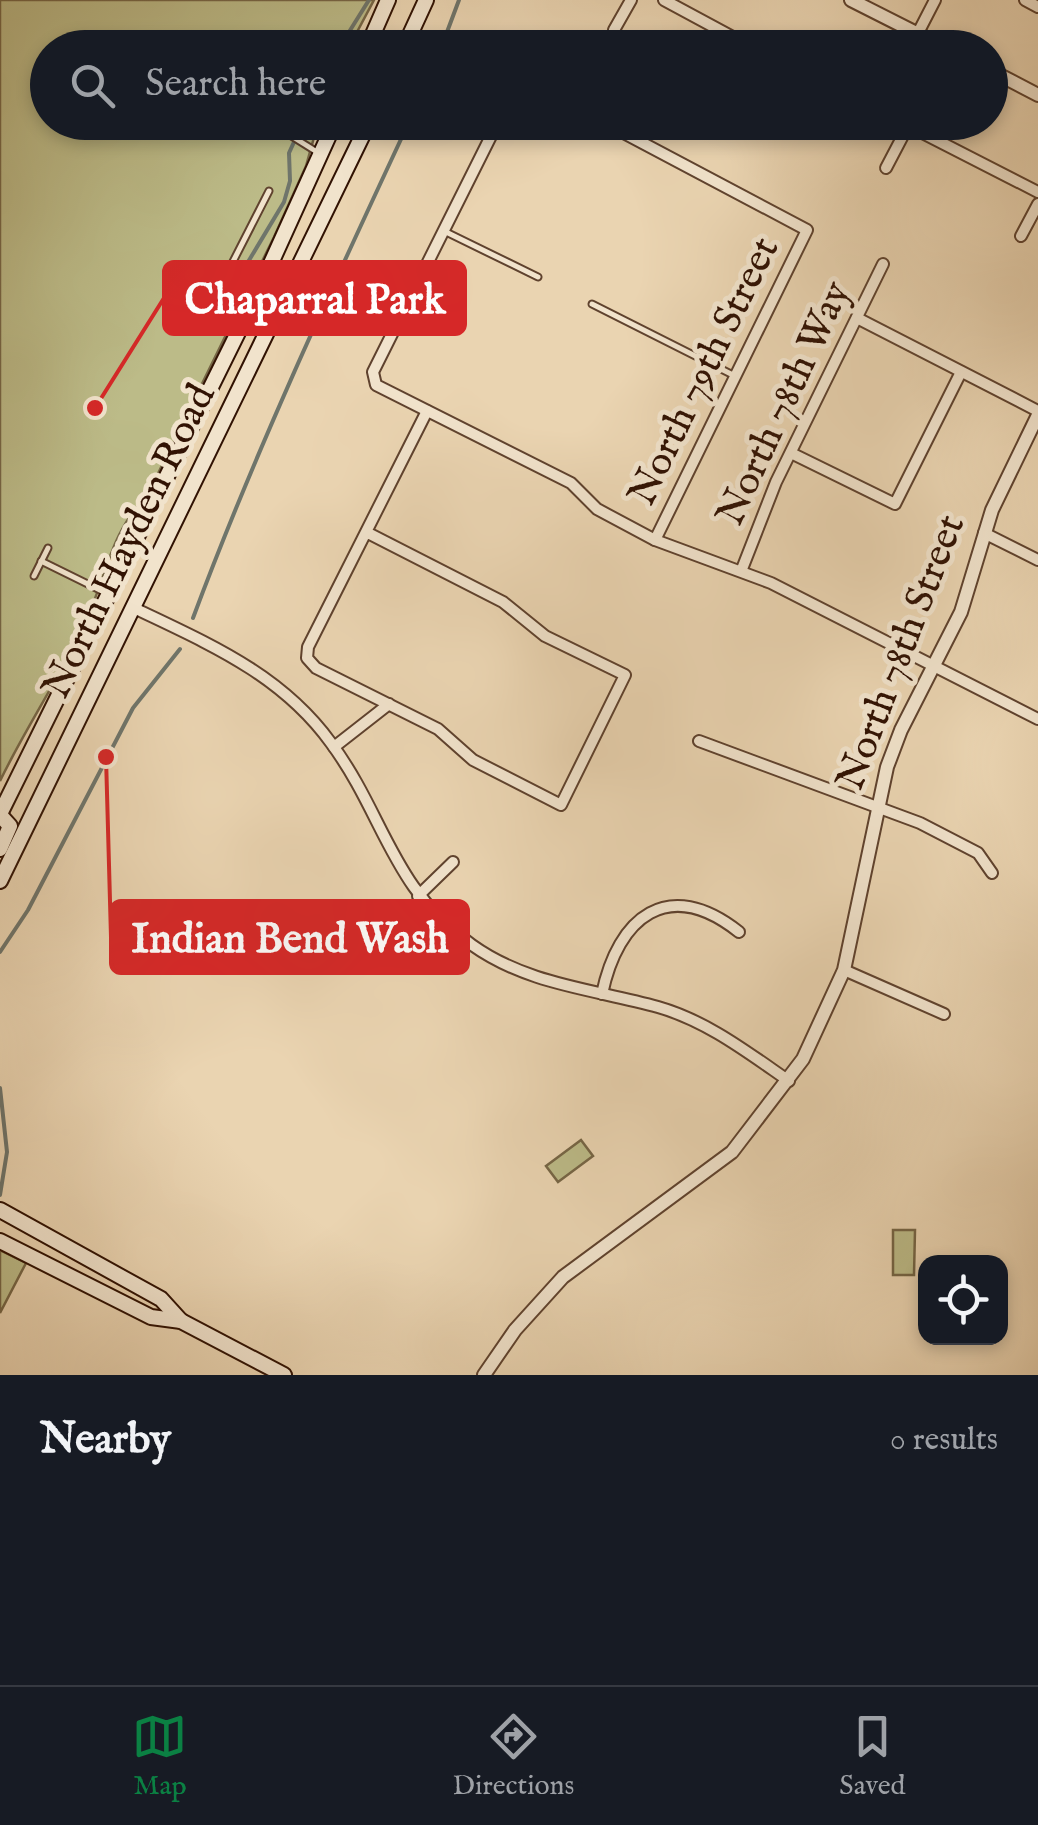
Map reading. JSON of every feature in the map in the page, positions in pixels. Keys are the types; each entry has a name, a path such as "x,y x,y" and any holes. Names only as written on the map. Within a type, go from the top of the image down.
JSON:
{"main road":[{"path":"375,30 388,0"},
{"path":"412,30 426,0"},
{"name":"North Hayden Road","path":"0,815 258,292 327,140"},
{"name":"North Hayden Road","path":"0,881 359,140"},
{"path":"0,815 10,826 0,848"},
{"path":"0,1210 162,1299 180,1322"},
{"path":"0,1241 151,1318 180,1322 284,1375"}],"street":[{"path":"614,30 631,0"},
{"path":"664,0 720,30"},
{"path":"851,0 912,30"},
{"path":"919,30 934,0"},
{"path":"1026,0 1038,6"},
{"path":"1008,79 1038,95"},
{"path":"489,140 372,380 571,483 598,509 655,540 742,570 1038,719"},
{"name":"North 79th Street","path":"638,140 806,230 655,540"},
{"path":"886,168 897,140"},
{"path":"936,140 1038,192"},
{"path":"1021,236 1038,204"},
{"name":"North 78th Way","path":"742,570 791,452 883,264"},
{"path":"857,318 1038,413"},
{"path":"791,452 895,504 961,372"},
{"path":"366,532 503,602 545,636 625,674 561,805 473,760 438,729 316,668 307,658 308,647 427,411"},
{"name":"North 78th Street","path":"484,1375 524,1318 563,1278 614,1236 710,1172 754,1128 789,1081 824,1020 844,970 876,807 901,730 969,592 984,534 1038,413"},
{"path":"984,534 1038,560"},
{"path":"134,608 256,668 295,700 334,746 393,860 418,896 446,925 507,966 691,1019 789,1081"},
{"path":"334,746 389,704"},
{"path":"699,741 920,823 978,852 992,873"},
{"path":"418,896 452,862"},
{"path":"602,994 617,942 630,926 660,908 698,907 739,932"},
{"path":"844,970 944,1014"}],"lane":[{"path":"300,140 321,154"},
{"path":"220,289 269,191"},
{"path":"443,230 538,277"},
{"path":"592,304 736,377"},
{"path":"34,576 48,548"},
{"path":"42,561 109,595"}],"shaded area":[{"path":"0,0 374,0 358,30 30,30 30,140 313,140 306,166 274,237 146,498 117,538 78,637 0,781"},
{"path":"581,1140 593,1156 558,1182 546,1166"},
{"path":"893,1230 915,1230 914,1275 893,1275"},
{"path":"0,1250 26,1263 0,1313"}],"waterway":[{"path":"350,30 369,0"},
{"path":"448,30 459,0"},
{"path":"228,313 242,272 284,202 290,181 289,153 295,140"},
{"path":"193,618 269,430 401,140"},
{"path":"0,952 28,910 133,708 180,649"},
{"path":"0,1088 7,1152 0,1195"}],"place":[{"name":"Chaparral Park","path":"95,408"},
{"name":"Indian Bend Wash","path":"106,757"}]}
